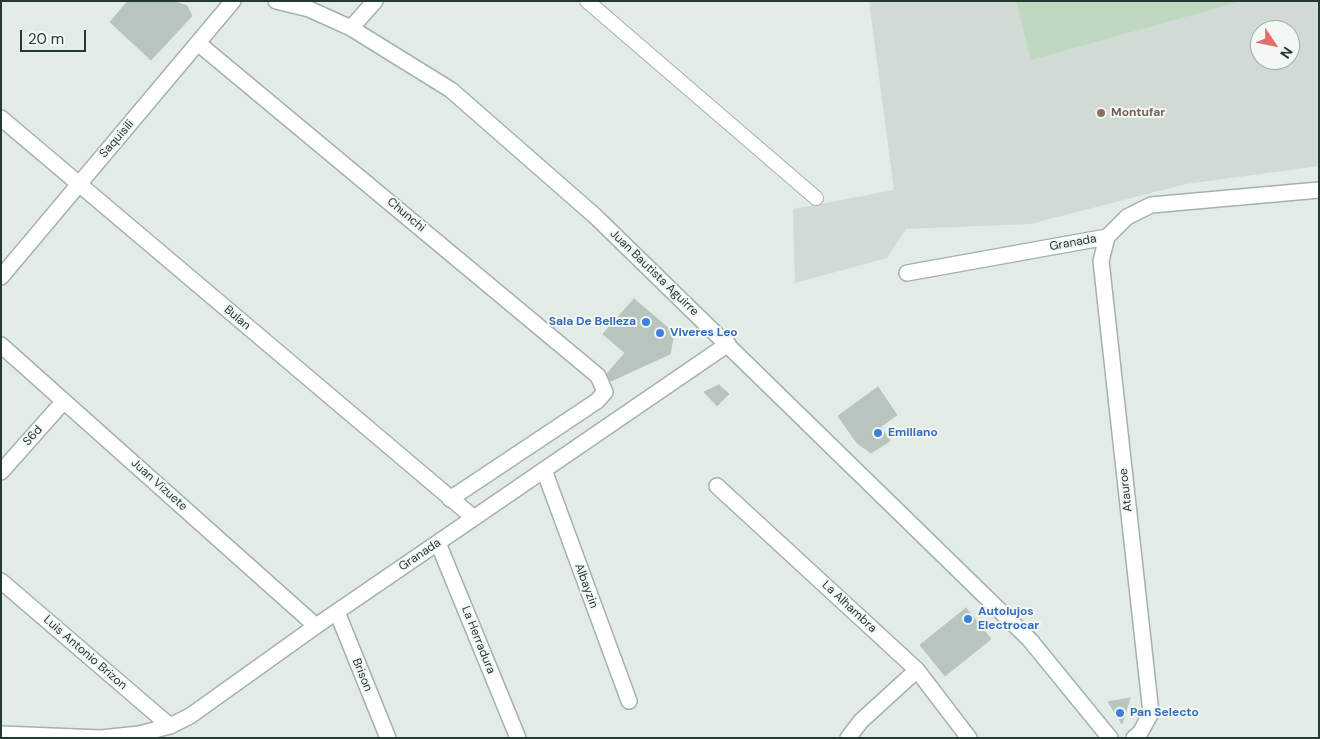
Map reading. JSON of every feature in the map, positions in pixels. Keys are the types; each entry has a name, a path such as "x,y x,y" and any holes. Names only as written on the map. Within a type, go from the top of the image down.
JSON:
{"street":[{"name":"Saquisili","path":"1,276 199,44 233,1"},
{"name":"Juan Bautista Aguirre","path":"276,1 309,9 352,28 451,90 596,216 1030,640 1110,738"},
{"path":"352,28 375,1"},
{"name":"Chunchi","path":"199,44 598,376 605,392 597,401 450,499"},
{"name":"Bulan","path":"1,118 474,518"},
{"name":"Granada","path":"907,273 1107,237 1127,217 1151,205 1319,190"},
{"name":"Atauroe","path":"1107,237 1101,261 1151,713 1140,733 1134,738"},
{"name":"Granada","path":"5,735 101,738 139,734 170,726 190,716 316,626 728,344"},
{"name":"Juan Vizuete","path":"1,345 316,626"},
{"name":"S6d","path":"1,472 64,401"},
{"name":"Albayzin","path":"544,470 628,701"},
{"name":"La Alhambra","path":"718,486 917,670 970,738"},
{"name":"La Herradura","path":"438,543 518,738"},
{"name":"Luis Antonio Brizon","path":"1,580 170,726"},
{"name":"Brison","path":"337,612 388,738"},
{"path":"848,738 861,721 917,670"}],"lane":[{"path":"587,1 816,198"}],"shaded area":[{"name":"Montufar","path":"869,1 1319,1 1319,166 1186,184 1030,224 906,229 887,258 795,283 793,209 894,190"}],"green space":[{"path":"1016,1 1242,1 1031,60"}],"building":[{"path":"128,1 173,1 187,6 192,16 151,60 110,22"},
{"path":"634,299 674,333 670,354 611,381 605,376 625,353 603,334"},
{"path":"719,385 729,394 717,406 704,392"},
{"path":"878,387 897,415 857,443 838,416"},
{"name":"Emiliano","path":"880,426 890,441 871,453 857,443"},
{"path":"966,608 991,639 945,676 920,645"},
{"name":"Pan Selecto","path":"1130,698 1122,724 1108,702"}],"place":[{"name":"Montufar","path":"1101,113"},
{"name":"Sala De Belleza","path":"646,322"},
{"name":"Viveres Leo","path":"660,333"},
{"name":"Emiliano","path":"878,433"},
{"name":"Autolujos Electrocar","path":"968,619"},
{"name":"Pan Selecto","path":"1120,713"}]}
